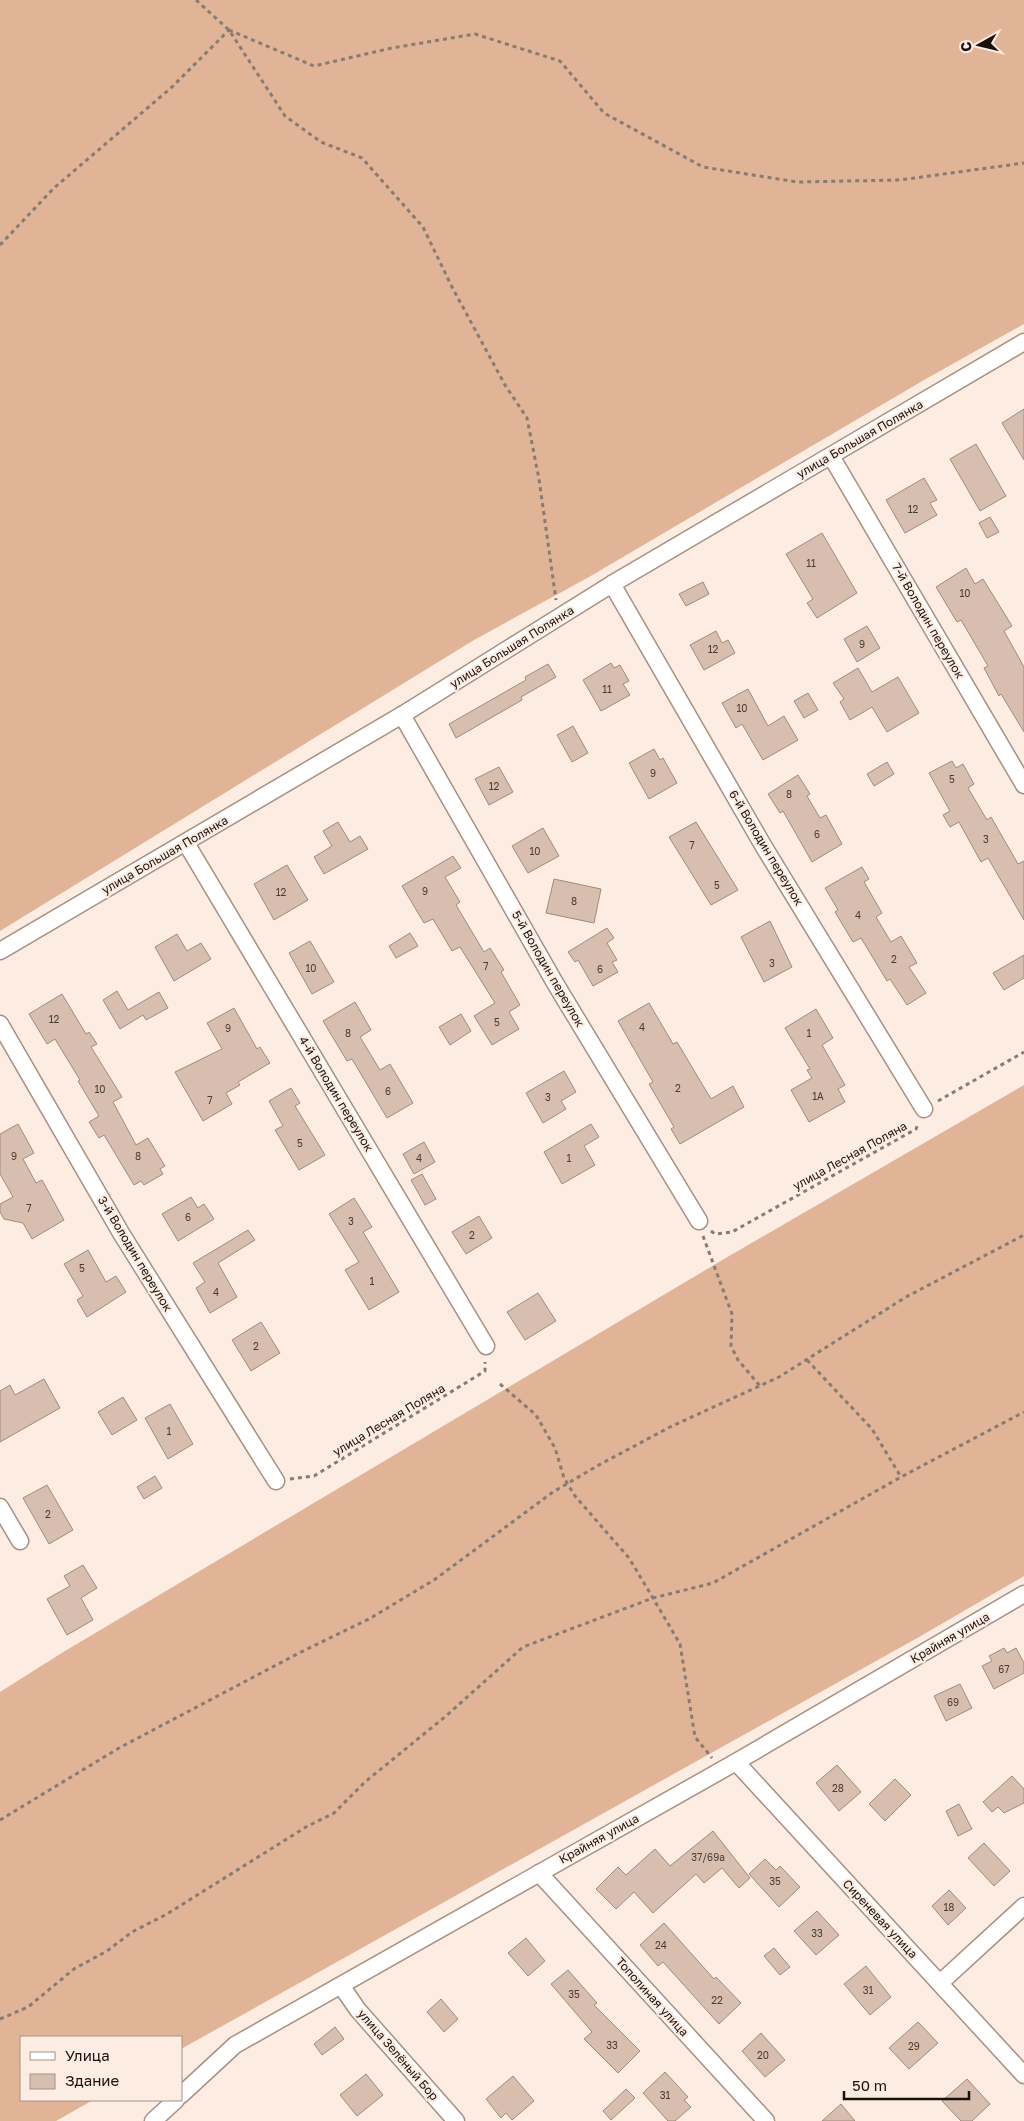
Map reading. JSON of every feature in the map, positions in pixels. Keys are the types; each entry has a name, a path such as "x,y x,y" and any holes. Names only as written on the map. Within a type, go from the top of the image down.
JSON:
{"street":[{"name":"улица Большая Полянка","path":"0,951 402,715 612,584 1024,342"},
{"name":"7-й Володин переулок","path":"831,456 1024,785"},
{"name":"6-й Володин переулок","path":"612,584 764,847 924,1109"},
{"name":"5-й Володин переулок","path":"402,715 555,983 699,1221"},
{"name":"4-й Володин переулок","path":"186,843 486,1346"},
{"name":"3-й Володин переулок","path":"0,1024 121,1233 276,1481"},
{"path":"0,1507 20,1540"},
{"name":"Крайняя улица","path":"182,2094 235,2045 342,1987 729,1766 1024,1594"},
{"name":"Сиреневая улица","path":"729,1766 940,1983 1024,2075"},
{"name":"Тополиная улица","path":"539,1873 766,2121"},
{"path":"940,1983 1024,1906"},
{"name":"улица Зелёный Бор","path":"342,1987 358,2010 456,2121"},
{"path":"153,2121 175,2101"}],"path":[{"path":"196,0 229,30 285,116 321,142 362,158 423,227 461,304 505,385 527,418 539,479 559,618"},
{"path":"229,30 314,66 392,48 475,34 560,61 604,113 703,167 797,182 900,180 1024,163"},
{"path":"0,245 54,188 172,87 229,30"},
{"path":"924,1109 1024,1052"},
{"name":"улица Лесная Поляна","path":"699,1221 716,1234 732,1232 916,1129 924,1109"},
{"path":"699,1221 716,1274 732,1314 731,1346 738,1360 760,1386"},
{"path":"0,1820 119,1748 299,1653 370,1619 434,1580 553,1492 567,1484 670,1427 760,1386 807,1360 906,1297 1024,1235"},
{"name":"улица Лесная Поляна","path":"276,1481 314,1476 485,1371 486,1346"},
{"path":"807,1360 872,1429 901,1477"},
{"path":"500,1384 536,1415 555,1448 567,1484 574,1496 629,1558 653,1598 680,1644 695,1737 729,1766"},
{"path":"0,2019 28,2007 74,1969 107,1951 132,1932 167,1914 306,1827 334,1813 365,1782 446,1716 523,1647 653,1598 713,1583 901,1477 1024,1412"}],"shaded area":[{"path":"0,0 1024,0 1024,324 924,380 589,577 474,640 0,931"},
{"path":"1024,1085 1024,1576 919,1637 182,2048 182,2036 20,2036 20,2101 91,2101 56,2121 0,2121 0,1692 65,1651 724,1259"}],"building":[{"path":"1024,409 1024,460 1002,423"},
{"path":"976,444 1006,496 980,511 950,459"},
{"path":"924,478 937,500 930,503 937,515 905,533 886,500"},
{"path":"990,517 999,532 987,538 979,523"},
{"path":"822,533 857,593 817,618 807,603 813,599 786,554"},
{"path":"966,568 975,584 983,579 1012,626 1004,631 1024,667 1024,732 1001,694 999,696 984,668 988,666 961,620 957,622 936,587"},
{"path":"703,582 709,594 686,606 679,594"},
{"path":"867,626 880,648 857,662 844,639"},
{"path":"716,631 722,643 728,640 735,653 704,670 690,645"},
{"path":"611,663 614,668 620,665 629,681 623,684 630,695 601,711 583,680"},
{"path":"548,664 556,677 521,697 522,700 456,738 449,724 526,680 525,677"},
{"path":"858,668 872,692 898,677 919,713 887,732 872,707 850,720 840,702 844,699 833,683"},
{"path":"748,689 768,726 784,716 798,740 763,760 742,724 736,728 722,703"},
{"path":"808,693 818,710 804,718 794,701"},
{"path":"573,726 588,753 572,762 557,735"},
{"path":"654,749 660,760 663,758 677,783 649,799 629,763"},
{"path":"952,761 956,768 963,764 974,784 968,788 987,820 991,817 1018,864 1024,861 1024,920 988,858 981,862 959,822 950,827 943,815 950,811 929,773"},
{"path":"887,762 894,774 874,786 867,774"},
{"path":"499,767 513,792 489,805 475,779"},
{"path":"798,775 810,794 807,796 820,818 826,815 842,844 812,862 783,811 780,813 768,794"},
{"path":"338,822 350,842 360,836 368,849 324,874 314,857 332,846 323,831"},
{"path":"696,822 738,890 711,905 669,837"},
{"path":"543,828 559,856 528,873 512,846"},
{"path":"453,856 461,868 445,877 460,902 456,905 484,952 490,948 504,970 501,972 520,1005 509,1012 519,1029 492,1045 474,1016 495,1003 460,947 452,951 433,919 424,923 402,886"},
{"path":"287,865 308,900 274,920 254,884"},
{"path":"862,867 869,879 864,882 882,913 876,917 891,942 901,936 917,963 909,967 926,993 907,1005 890,979 887,981 861,938 853,942 835,912 838,910 825,888"},
{"path":"554,879 601,889 594,923 546,913"},
{"path":"770,921 792,967 764,982 741,937"},
{"path":"607,928 614,938 607,943 617,960 612,962 618,972 593,986 578,960 575,962 568,952"},
{"path":"410,933 418,946 396,958 389,946"},
{"path":"177,934 187,951 201,943 211,959 174,981 155,947"},
{"path":"310,941 334,982 312,994 289,953"},
{"path":"1024,955 1024,978 1004,990 993,973"},
{"path":"117,991 128,1010 159,992 168,1008 146,1020 143,1015 120,1029 103,1000"},
{"path":"62,994 86,1034 89,1032 97,1044 91,1047 122,1097 113,1102 136,1145 148,1138 165,1166 160,1169 163,1174 144,1185 141,1181 134,1185 104,1135 99,1138 89,1122 99,1116 78,1081 80,1080 55,1039 47,1044 29,1014"},
{"path":"355,1002 371,1030 360,1037 380,1070 390,1064 413,1103 387,1118 352,1059 347,1061 323,1021"},
{"path":"649,1003 673,1044 677,1042 711,1099 733,1086 744,1107 680,1144 671,1129 674,1127 649,1084 653,1082 618,1021"},
{"path":"234,1008 257,1049 260,1047 270,1063 238,1082 240,1085 226,1093 232,1104 203,1121 175,1072 222,1049 207,1023"},
{"path":"816,1009 833,1038 822,1045 845,1085 838,1089 845,1102 809,1122 791,1090 812,1078 807,1070 810,1069 785,1028"},
{"path":"461,1014 471,1031 450,1045 439,1027"},
{"path":"564,1071 576,1092 561,1101 566,1109 543,1123 526,1093"},
{"path":"291,1088 300,1103 295,1106 325,1155 299,1170 275,1130 283,1126 269,1101"},
{"path":"18,1124 34,1153 23,1159 36,1183 42,1180 64,1220 32,1239 23,1223 4,1219 0,1212 0,1204 13,1197 0,1174 0,1134"},
{"path":"591,1124 599,1137 584,1146 595,1165 562,1184 544,1152"},
{"path":"424,1142 435,1162 414,1174 403,1154"},
{"path":"422,1174 436,1199 425,1205 411,1180"},
{"path":"191,1197 198,1208 204,1204 214,1219 178,1241 162,1214"},
{"path":"354,1198 372,1227 363,1232 399,1292 369,1310 345,1270 359,1262 329,1214"},
{"path":"479,1216 492,1238 466,1254 452,1232"},
{"path":"248,1230 255,1240 218,1263 237,1297 210,1313 196,1288 205,1282 193,1263"},
{"path":"88,1250 106,1282 116,1276 126,1292 87,1317 77,1300 83,1296 64,1264"},
{"path":"538,1293 556,1321 525,1340 507,1312"},
{"path":"261,1322 280,1353 251,1371 232,1340"},
{"path":"44,1379 60,1408 0,1442 0,1391 10,1385 15,1395"},
{"path":"123,1397 137,1420 112,1435 98,1412"},
{"path":"170,1404 193,1444 168,1459 145,1418"},
{"path":"155,1476 162,1488 144,1499 137,1487"},
{"path":"47,1485 73,1530 49,1544 23,1498"},
{"path":"83,1565 97,1588 81,1598 93,1620 67,1635 47,1599 70,1586 64,1576"},
{"path":"1004,1648 1007,1653 1016,1648 1024,1663 1024,1673 994,1689 982,1666 992,1661 989,1656"},
{"path":"960,1684 972,1708 946,1721 934,1696"},
{"path":"837,1765 861,1792 839,1811 816,1783"},
{"path":"1012,1776 1024,1789 1024,1803 1004,1813 998,1807 992,1812 983,1802"},
{"path":"895,1779 911,1795 885,1821 869,1804"},
{"path":"959,1804 972,1829 958,1836 946,1811"},
{"path":"713,1831 750,1878 739,1888 722,1868 704,1883 696,1874 653,1913 634,1892 616,1909 596,1889 618,1867 626,1875 655,1849 670,1866"},
{"path":"984,1843 1010,1871 994,1886 968,1858"},
{"path":"765,1859 776,1870 780,1866 800,1887 779,1907 749,1874"},
{"path":"949,1890 966,1908 948,1925 932,1906"},
{"path":"817,1911 839,1935 816,1955 794,1931"},
{"path":"664,1923 714,1979 716,1977 741,2003 719,2024 663,1962 658,1966 640,1945"},
{"path":"526,1938 545,1961 528,1976 508,1953"},
{"path":"774,1948 790,1967 780,1975 764,1956"},
{"path":"866,1966 891,1997 870,2015 844,1984"},
{"path":"568,1970 597,2003 594,2005 640,2051 618,2073 584,2039 592,2032 551,1984"},
{"path":"441,1999 458,2019 444,2032 427,2012"},
{"path":"918,2022 938,2043 909,2069 889,2048"},
{"path":"335,2027 344,2039 322,2055 314,2044"},
{"path":"761,2033 785,2060 765,2077 742,2051"},
{"path":"665,2072 688,2097 684,2100 691,2107 675,2121 668,2121 643,2093"},
{"path":"366,2074 383,2095 357,2116 340,2095"},
{"path":"513,2076 534,2101 512,2120 506,2113 501,2118 486,2099"},
{"path":"967,2079 990,2104 972,2121 961,2121 942,2101"},
{"path":"626,2089 635,2098 611,2120 603,2111"},
{"path":"841,2104 855,2121 822,2121"}]}
